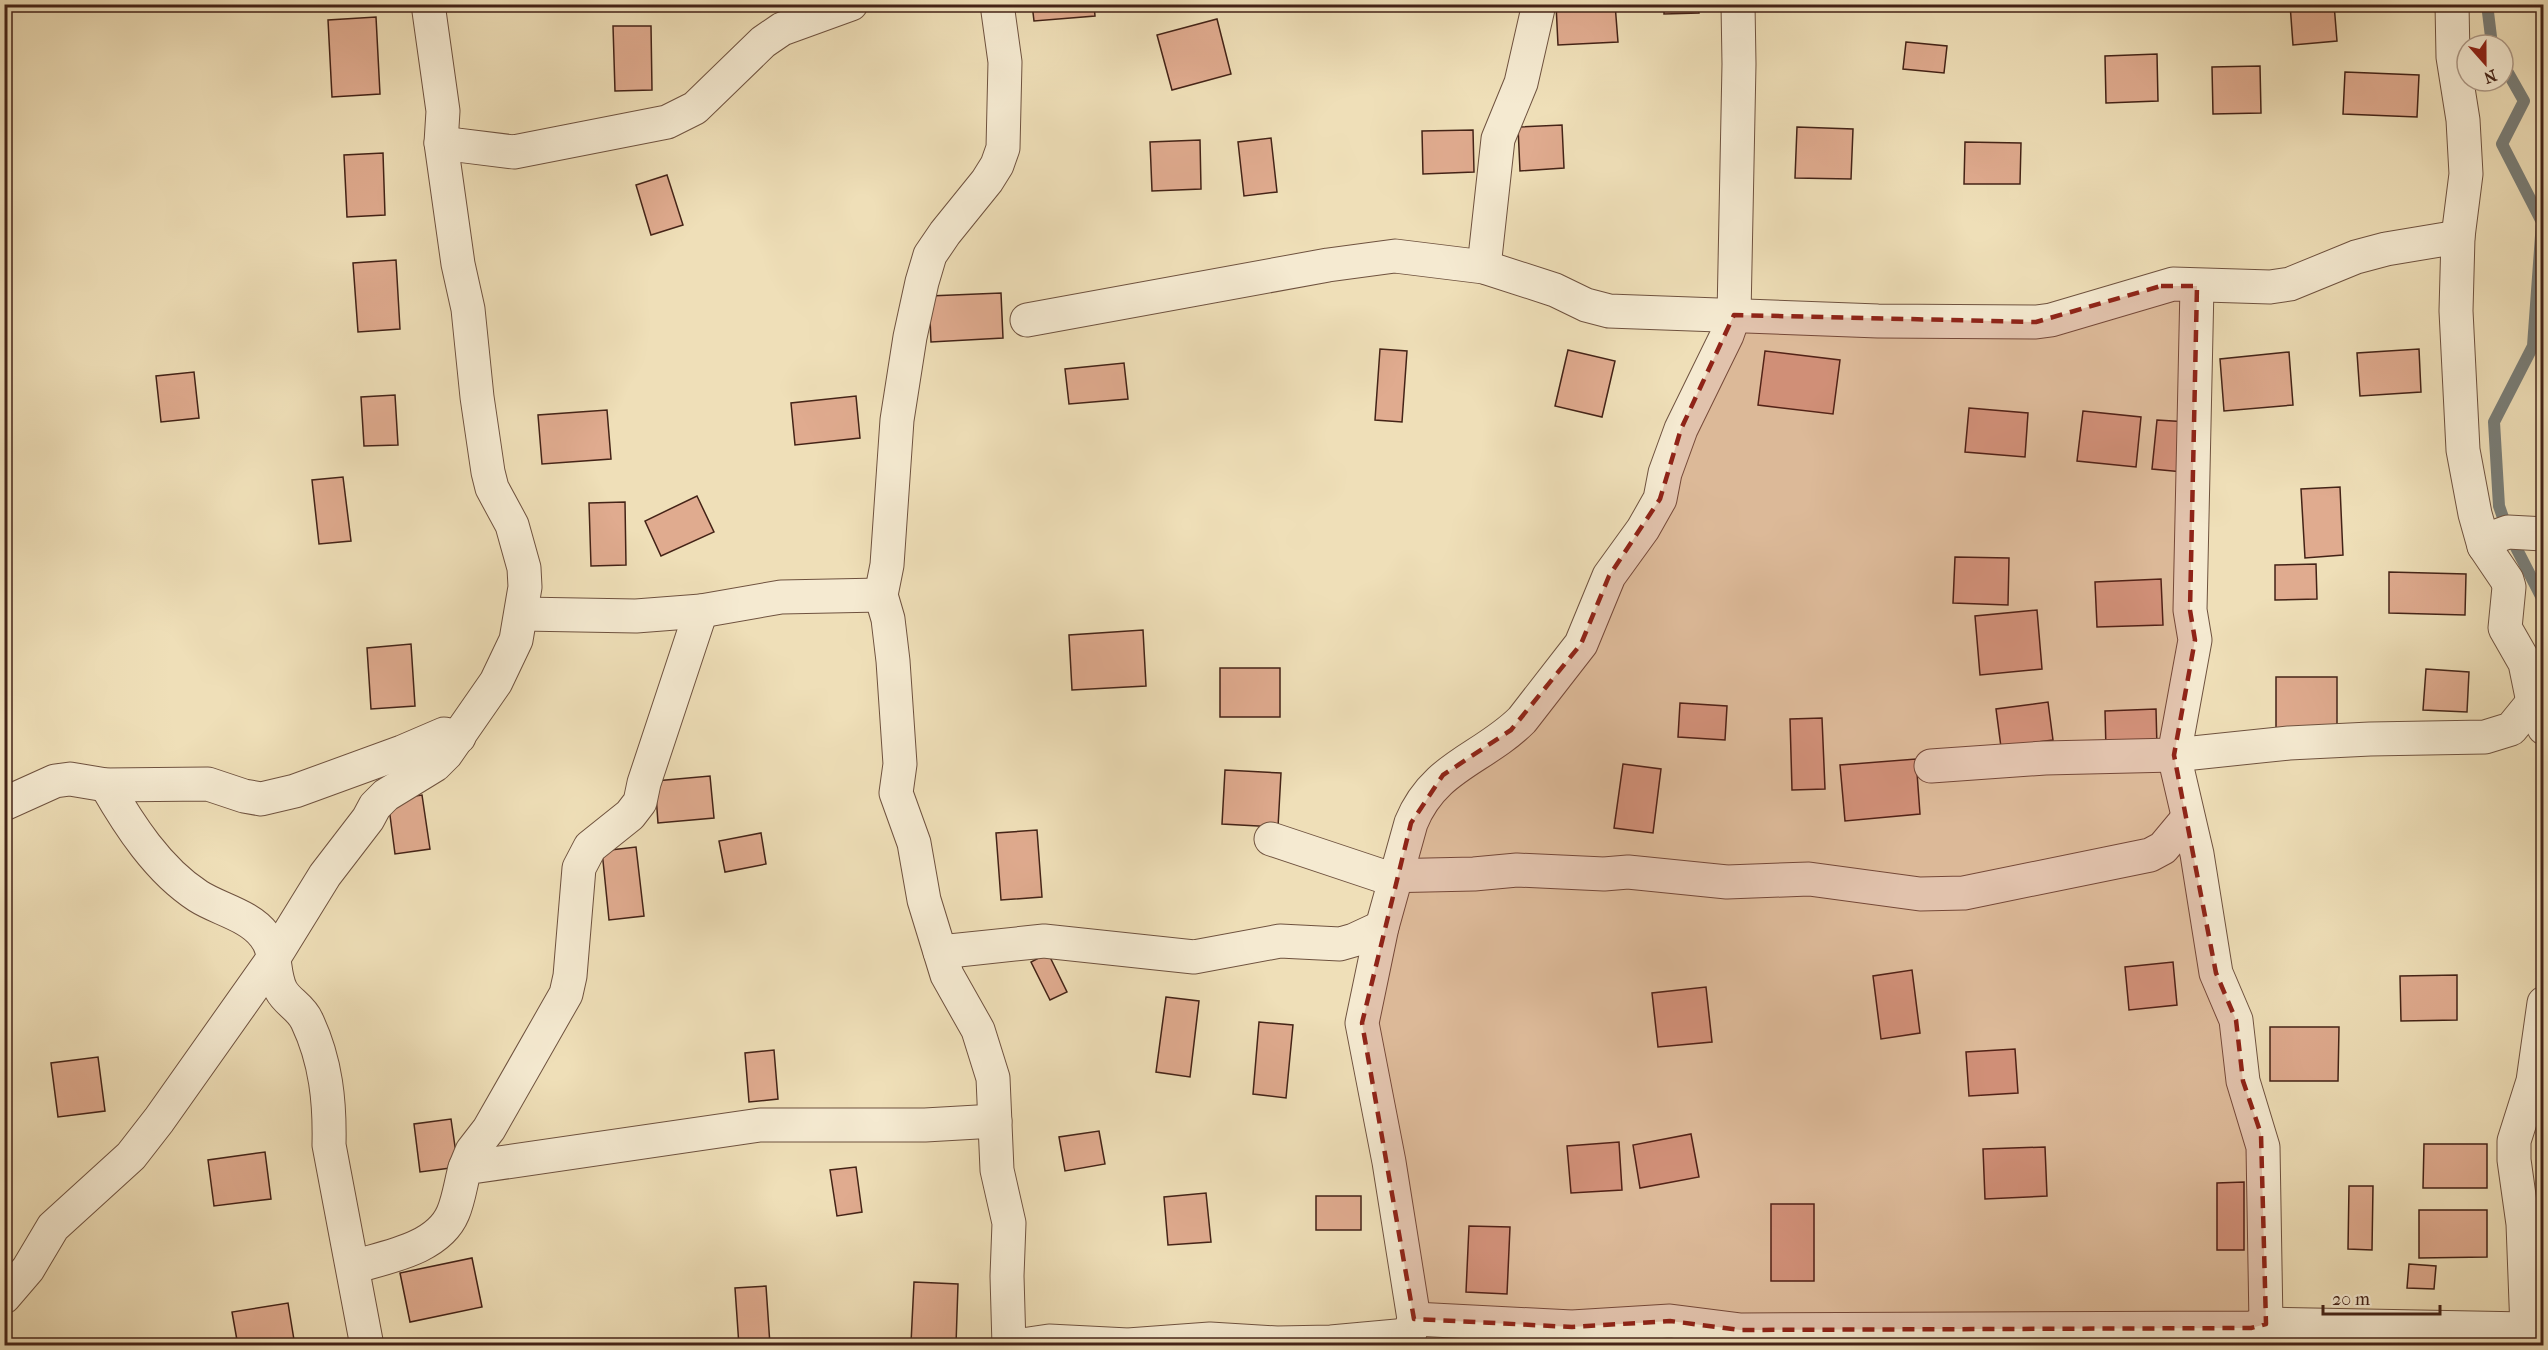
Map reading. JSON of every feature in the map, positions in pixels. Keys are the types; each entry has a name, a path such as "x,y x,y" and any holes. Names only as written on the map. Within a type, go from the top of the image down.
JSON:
{"street":[{"path":"4,1297 28,1269 52,1227 138,1147 275,956 325,875 363,827 375,806 386,795 441,760 459,737 506,664 516,640 525,587 519,546 512,525 492,488 488,472 468,309 458,264 441,143 443,111 428,4"},
{"path":"441,143 514,153 667,122 695,108 774,34 851,4"},
{"path":"997,4 1005,62 1003,148 997,165 987,181 930,255 922,282 910,337 897,420 887,565 881,595 888,619 893,661 900,764 896,793 919,862 924,900 947,975 978,1030 993,1078 998,1170 1009,1223 1007,1276 1009,1346"},
{"path":"1484,267 1498,139 1521,82 1539,4"},
{"path":"1409,1333 1389,1162 1362,1023 1382,927 1415,814 1443,775 1511,730 1581,644 1609,576 1643,529 1660,499 1665,473 1681,429 1727,335 1734,315 1738,4"},
{"path":"1931,766 2045,758 2174,755 2289,743 2485,737 2505,733 2538,715 2525,663 2505,628 2509,587 2507,580 2484,546 2470,494 2463,450 2456,311 2458,237 2466,156 2453,57 2452,4"},
{"path":"1027,320 1317,267 1395,256 1484,267 1555,290 1586,305 1609,311 1878,321 2036,322 2051,320 2173,284 2270,287 2290,284 2356,257 2386,249 2458,237"},
{"path":"2197,286 2190,610 2195,639 2174,755 2207,908 2216,973 2236,1020 2242,1081 2263,1147 2256,1333"},
{"path":"2484,546 2494,537 2508,532 2544,534"},
{"path":"522,614 636,616 701,611 781,597 881,595"},
{"path":"353,1267 414,1248 433,1237 446,1225 453,1213 472,1151 489,1129 566,994 570,976 579,868 590,847 630,815 640,802 644,783 701,611"},
{"path":"4,804 55,781 70,779 106,785 208,784 261,799 295,791 402,752 444,734 459,737"},
{"path":"106,785 125,819 180,883 216,906 251,923 265,935 275,956 281,989 286,998 297,1005 307,1020 325,1072 330,1152 367,1346"},
{"path":"1270,840 1382,876 1395,877 1517,870 1604,874 1628,872 1727,882 1809,879 1920,894 1964,893 2150,855 2163,848 2188,818"},
{"path":"940,952 1044,941 1194,957 1280,941 1340,944 1382,927"},
{"path":"2544,978 2544,988"},
{"path":"1015,1346 1049,1341 1128,1345 1210,1339 1277,1343 1332,1342 1409,1333 1670,1321 1741,1338 2256,1333 2531,1337 2523,1224 2514,1160 2514,1142 2533,1081 2544,1003"},
{"path":"465,1168 760,1125 925,1125 995,1121"}],"highlighted area":[{"path":"2161,286 2197,286 2190,610 2195,640 2174,755 2216,973 2236,1020 2243,1081 2261,1134 2266,1324 2251,1328 1741,1330 1670,1321 1572,1327 1414,1319 1362,1023 1411,823 1443,775 1511,730 1581,644 1609,576 1660,499 1681,429 1734,315 2036,322"}],"building":[{"path":"1032,4 1094,4 1095,16 1034,21"},
{"path":"1556,4 1615,4 1618,42 1558,45"},
{"path":"1664,4 1698,4 1699,13 1664,14"},
{"path":"2290,4 2334,4 2337,41 2293,45"},
{"path":"376,17 380,94 332,97 328,20"},
{"path":"1217,19 1231,74 1172,90 1157,35"},
{"path":"613,26 651,26 652,90 615,91"},
{"path":"1906,42 1947,46 1944,73 1903,69"},
{"path":"2157,54 2158,101 2106,103 2105,56"},
{"path":"2260,66 2261,113 2213,114 2212,67"},
{"path":"2345,72 2419,75 2417,117 2343,114"},
{"path":"1562,125 1564,168 1520,171 1518,127"},
{"path":"1797,127 1853,129 1851,179 1795,178"},
{"path":"1473,130 1474,172 1423,174 1422,131"},
{"path":"1271,138 1277,192 1244,196 1238,142"},
{"path":"1200,140 1201,189 1152,191 1150,142"},
{"path":"1965,142 2021,143 2020,184 1964,184"},
{"path":"383,153 385,215 347,217 344,155"},
{"path":"667,175 683,225 651,235 636,185"},
{"path":"396,260 400,329 358,332 353,263"},
{"path":"1001,293 1003,338 931,342 929,296"},
{"path":"1380,349 1407,351 1402,422 1375,420"},
{"path":"2419,349 2421,392 2360,396 2357,353"},
{"path":"1568,350 1615,361 1602,417 1555,406"},
{"path":"1765,351 1840,360 1833,414 1758,405"},
{"path":"2289,352 2293,405 2224,411 2220,359"},
{"path":"1124,363 1128,399 1069,404 1065,369"},
{"path":"194,372 199,418 161,422 156,376"},
{"path":"395,395 398,445 364,446 361,397"},
{"path":"856,396 860,438 795,445 791,403"},
{"path":"1969,408 2028,413 2025,457 1965,452"},
{"path":"607,410 611,459 542,464 538,415"},
{"path":"2083,411 2141,417 2136,467 2077,461"},
{"path":"2157,420 2188,422 2183,472 2152,469"},
{"path":"343,477 351,541 319,544 312,480"},
{"path":"2340,487 2343,555 2305,558 2301,489"},
{"path":"697,496 714,532 661,556 645,521"},
{"path":"625,502 626,565 591,566 589,503"},
{"path":"1955,557 2009,558 2008,605 1953,603"},
{"path":"2316,564 2317,599 2275,600 2275,565"},
{"path":"2389,572 2466,574 2465,615 2389,613"},
{"path":"2161,579 2163,625 2097,627 2095,582"},
{"path":"2037,610 2042,669 1980,675 1975,616"},
{"path":"1143,630 1146,686 1072,690 1069,635"},
{"path":"411,644 415,706 371,709 367,648"},
{"path":"1220,668 1280,668 1280,717 1220,717"},
{"path":"2426,669 2469,672 2467,712 2423,710"},
{"path":"2276,677 2337,677 2337,728 2276,728"},
{"path":"2048,702 2053,740 2001,747 1996,709"},
{"path":"1680,703 1727,706 1725,740 1678,737"},
{"path":"2156,709 2157,748 2106,750 2105,711"},
{"path":"1822,718 1825,789 1792,790 1790,719"},
{"path":"1916,759 1920,814 1845,821 1840,765"},
{"path":"1623,764 1661,769 1653,833 1614,828"},
{"path":"1225,770 1281,773 1278,827 1222,824"},
{"path":"710,776 714,818 658,823 655,781"},
{"path":"422,795 430,849 395,854 388,800"},
{"path":"1037,830 1042,897 1001,900 996,833"},
{"path":"761,833 766,864 725,872 719,841"},
{"path":"636,847 644,916 609,920 602,851"},
{"path":"1048,953 1067,992 1050,1000 1031,962"},
{"path":"2173,962 2177,1005 2129,1010 2125,967"},
{"path":"1912,970 1920,1033 1881,1039 1873,976"},
{"path":"2457,975 2457,1020 2401,1021 2400,976"},
{"path":"1706,987 1712,1042 1658,1047 1652,993"},
{"path":"1166,997 1199,1001 1190,1077 1156,1072"},
{"path":"1259,1022 1293,1025 1286,1098 1253,1094"},
{"path":"2270,1027 2339,1027 2338,1081 2270,1081"},
{"path":"2015,1049 2018,1093 1969,1096 1966,1052"},
{"path":"774,1050 778,1099 749,1102 745,1053"},
{"path":"98,1057 105,1111 58,1117 51,1063"},
{"path":"451,1119 458,1167 420,1172 414,1124"},
{"path":"1099,1131 1105,1164 1065,1171 1059,1137"},
{"path":"1691,1134 1699,1177 1640,1188 1633,1145"},
{"path":"1619,1142 1622,1190 1571,1193 1567,1146"},
{"path":"2424,1144 2487,1144 2487,1188 2423,1188"},
{"path":"2045,1147 2047,1196 1985,1199 1983,1149"},
{"path":"265,1152 271,1199 214,1206 208,1160"},
{"path":"856,1167 862,1212 837,1216 830,1170"},
{"path":"2244,1182 2244,1250 2217,1250 2217,1183"},
{"path":"2349,1186 2373,1186 2372,1250 2348,1249"},
{"path":"1206,1193 1211,1242 1168,1245 1164,1197"},
{"path":"1316,1196 1361,1196 1361,1230 1316,1230"},
{"path":"1771,1204 1814,1204 1814,1281 1771,1281"},
{"path":"2419,1210 2487,1210 2487,1257 2419,1258"},
{"path":"1469,1226 1510,1227 1507,1294 1466,1292"},
{"path":"472,1258 482,1307 410,1322 400,1273"},
{"path":"2409,1264 2436,1266 2434,1289 2407,1288"},
{"path":"914,1282 958,1284 956,1345 911,1343"},
{"path":"766,1286 770,1345 739,1346 735,1288"},
{"path":"288,1303 295,1346 238,1346 232,1312"}],"waterway":[{"path":"2487,4 2491,33"},
{"path":"2515,85 2524,101 2502,144 2542,222 2533,346 2494,422 2499,506 2508,532 2544,602"}]}
